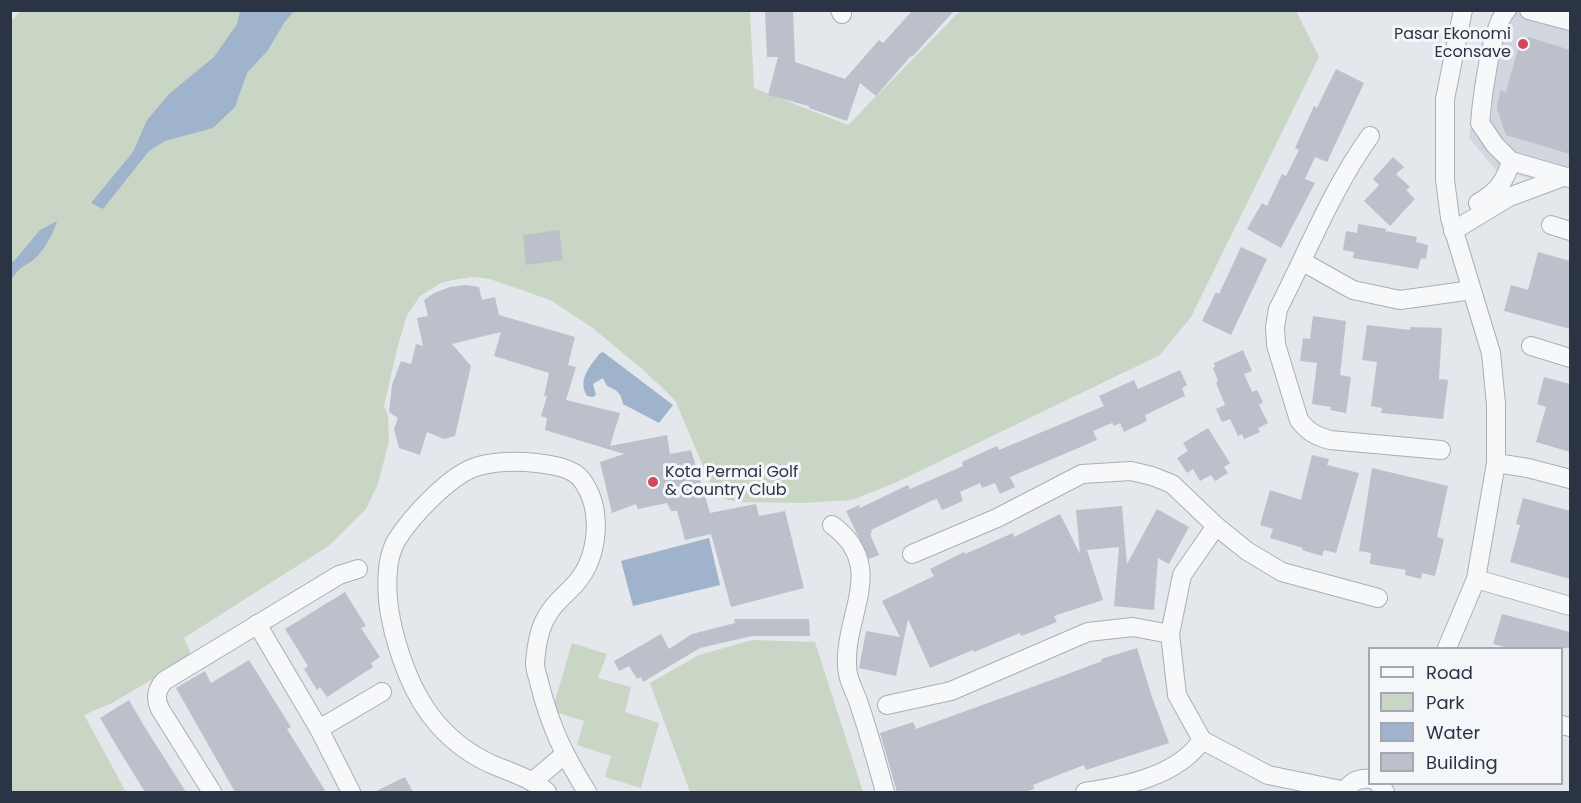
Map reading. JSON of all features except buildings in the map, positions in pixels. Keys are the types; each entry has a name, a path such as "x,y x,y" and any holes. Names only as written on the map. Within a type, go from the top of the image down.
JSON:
{"street":[{"path":"1507,10 1497,24 1480,123 1495,145 1510,161 1567,178"},
{"path":"1529,10 1570,21"},
{"path":"1447,647 1476,579 1496,463 1496,404 1491,353 1451,224 1445,180 1445,99 1463,11"},
{"path":"1370,136 1358,152 1332,200 1278,309 1275,327 1276,345 1299,420 1306,430 1330,440 1441,450"},
{"path":"1451,224 1501,186 1507,176 1510,161"},
{"path":"1451,224 1509,197 1567,178"},
{"path":"1445,180 1459,196 1475,204"},
{"path":"1551,225 1570,231"},
{"path":"1303,262 1353,290 1400,300 1472,290"},
{"path":"1531,346 1570,358"},
{"path":"564,755 539,787 489,763 450,738 419,698 392,626 388,596 388,570 395,542 434,495 477,466 518,462 564,468 582,480 595,509 597,522 595,537 588,561 579,580 546,616 539,638 535,666 547,713 564,755 587,792"},
{"path":"1496,463 1528,468 1570,479"},
{"path":"912,554 997,518 1082,474 1131,471 1172,484 1216,526 1247,551 1282,572 1378,598"},
{"path":"832,525 852,543 860,564 858,601 846,652 848,676 885,792"},
{"path":"1216,526 1182,576 1170,634 1177,695 1202,740 1265,784 1345,791 1359,779 1368,779"},
{"path":"212,792 157,702 157,689 164,681 339,575 358,569"},
{"path":"1476,579 1570,606"},
{"path":"257,624 319,729 351,792"},
{"path":"887,705 951,691 1088,632 1133,627 1170,634"},
{"path":"319,729 382,692"},
{"path":"1085,792 1151,778 1193,753 1202,740"}],"shaded area":[{"path":"1493,11 1570,11 1570,189 1495,169 1469,138"}],"green space":[{"path":"21,10 750,11 754,88 848,125 960,11 1296,11 1319,57 1191,317 1160,355 897,482 852,500 803,503 738,502 725,499 713,488 675,400 641,368 590,326 550,300 490,279 472,277 441,283 420,296 407,315 384,406 388,415 389,441 378,484 366,509 330,545 184,638 192,656 112,703 84,715 126,792 11,792 10,23"},
{"path":"752,640 815,642 863,792 690,792 650,683 699,655"},
{"path":"572,643 607,654 598,678 631,687 625,712 659,723 641,788 605,777 611,756 577,745 584,721 552,711"}],"water":[{"path":"240,11 294,11 268,50 247,73 235,107 213,128 165,141 149,151 103,209 91,203 133,152 147,120 170,93 214,57 237,24"},
{"path":"57,221 40,253 18,270 11,280 11,262 40,230"},
{"path":"603,352 673,405 659,423 623,404 620,395 607,386 603,378 593,384 596,395 587,396 583,384 586,373"},
{"path":"709,538 720,585 633,606 621,561"}],"place":[{"name":"Pasar Ekonomi Econsave","path":"1523,44"},
{"name":"Kota Permai Golf & Country Club","path":"653,482"}]}
